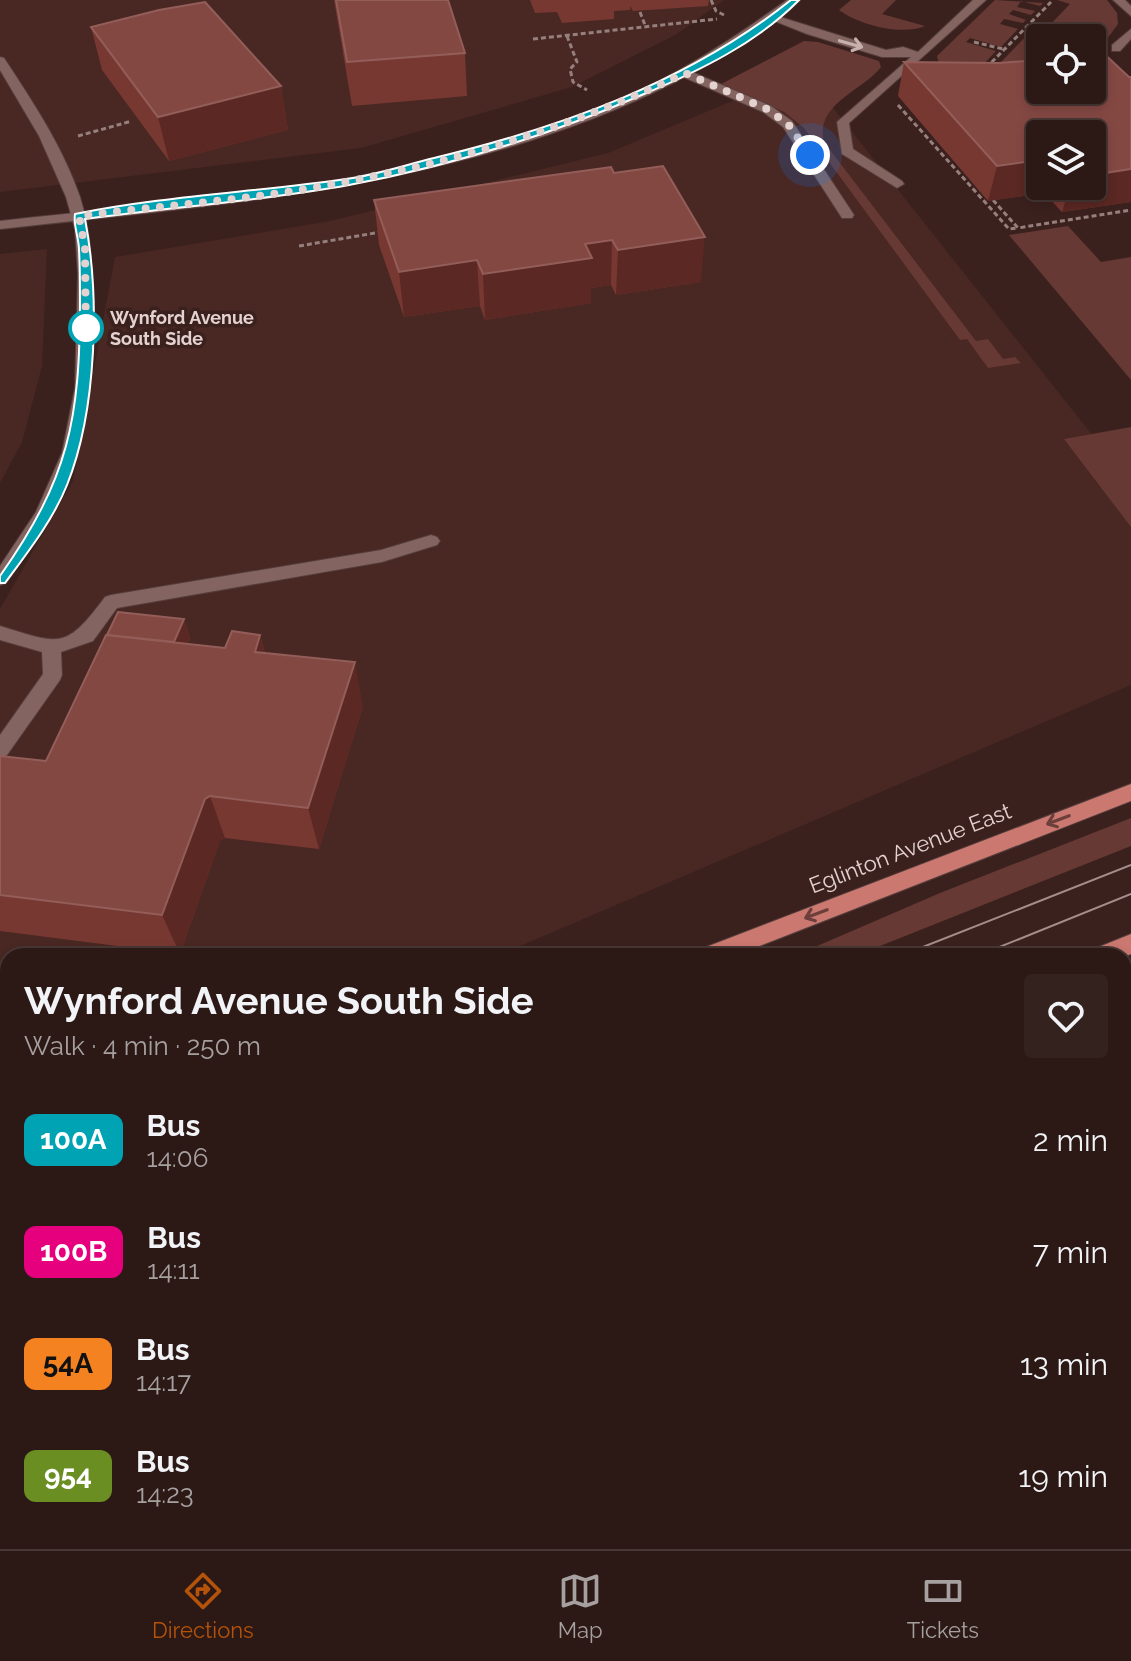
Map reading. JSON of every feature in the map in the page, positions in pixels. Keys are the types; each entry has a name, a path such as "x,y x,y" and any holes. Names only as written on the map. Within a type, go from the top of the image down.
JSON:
{"main road":[{"name":"Eglinton Avenue East","path":"730,948 1131,792"}],"street":[{"path":"0,225 286,192 421,166 579,119 685,73 773,18 794,0"},
{"path":"897,184 847,151 843,122 980,0"},
{"path":"1119,0 1131,13"},
{"path":"773,18 886,54 903,51"},
{"path":"802,26 825,23 871,35"},
{"path":"1116,48 1131,32"},
{"path":"892,41 903,51 920,56"},
{"path":"0,61 35,114 79,216 85,248 86,369 75,442 60,487 31,538 0,579"},
{"path":"905,69 978,76"},
{"path":"685,73 767,109 788,124 847,215"},
{"path":"0,633 51,648 86,636 111,602 382,556 431,541"},
{"path":"0,750 53,675 51,648"}],"path":[{"path":"533,39 730,18 716,11 711,0"},
{"path":"1030,24 1051,2"},
{"path":"640,12 645,25"},
{"path":"978,76 1026,28"},
{"path":"567,36 577,62 570,69 573,82 587,90"},
{"path":"984,45 1004,50"},
{"path":"882,86 1009,229 1131,210"},
{"path":"73,137 132,121"},
{"path":"993,200 1018,228"},
{"path":"299,246 391,231"}],"shaded area":[{"path":"0,0 724,0 677,34 572,87 361,148 0,192"},
{"path":"851,0 896,0 882,14 925,26 905,30 869,24 839,10"},
{"path":"995,0 1021,2 1017,7 1035,11 1031,15 1013,10 1009,14 1026,20 1023,23 1004,19 1000,24 1018,29 1001,47 970,38 966,42 996,51 981,67 939,64 937,56"},
{"path":"1057,0 1107,0 1117,13 1118,24 1106,40 1106,24 1051,24 1070,4"},
{"path":"1026,36 1026,61 999,64"},
{"path":"804,41 818,42 879,61 881,67 842,99 826,117 824,142 976,341 988,339 1003,359 1015,357 1021,363 988,368 967,339 960,340 804,128 784,112 721,84"},
{"path":"804,71 1131,484 1131,685 516,948 0,948 0,609 73,481 115,257 330,221 608,153"},
{"path":"1068,226 1101,262 1131,257 1131,380 1009,235"},
{"path":"47,249 42,366 22,442 0,483 0,254"},
{"path":"1131,427 1131,527 1064,439"},
{"path":"1131,818 1131,846 875,948 813,948 940,893"}],"building":[{"path":"336,0 448,0 465,53 347,62"},
{"path":"205,2 281,86 158,117 91,27"},
{"path":"1106,56 1131,77 1131,169 1106,173 1106,120 1026,120 1026,162 997,166 904,62 1026,61 1026,104 1106,104"},
{"path":"663,166 705,237 618,250 612,240 585,244 592,258 483,274 477,260 399,272 374,200 611,167 614,173"},
{"path":"118,612 184,619 174,642 107,635"},
{"path":"232,631 260,635 255,652 355,662 308,808 210,796 205,799 162,915 0,895 0,756 46,761 106,635 225,648"}],"tram line":[{"path":"920,948 1131,865"},
{"path":"997,948 1131,894"}],"bus line":[{"name":"100A","path":"0,579 31,538 60,487 75,442 86,369 85,248 79,216 350,182 504,144 579,119 685,73 757,31 794,0"}],"place":[{"name":"Wynford Avenue South Side","path":"86,328"}],"route":[{"path":"86,328 86,339 85,248 79,216 286,192 421,166 504,144 579,119 685,73 767,109 788,124 810,155"}]}
